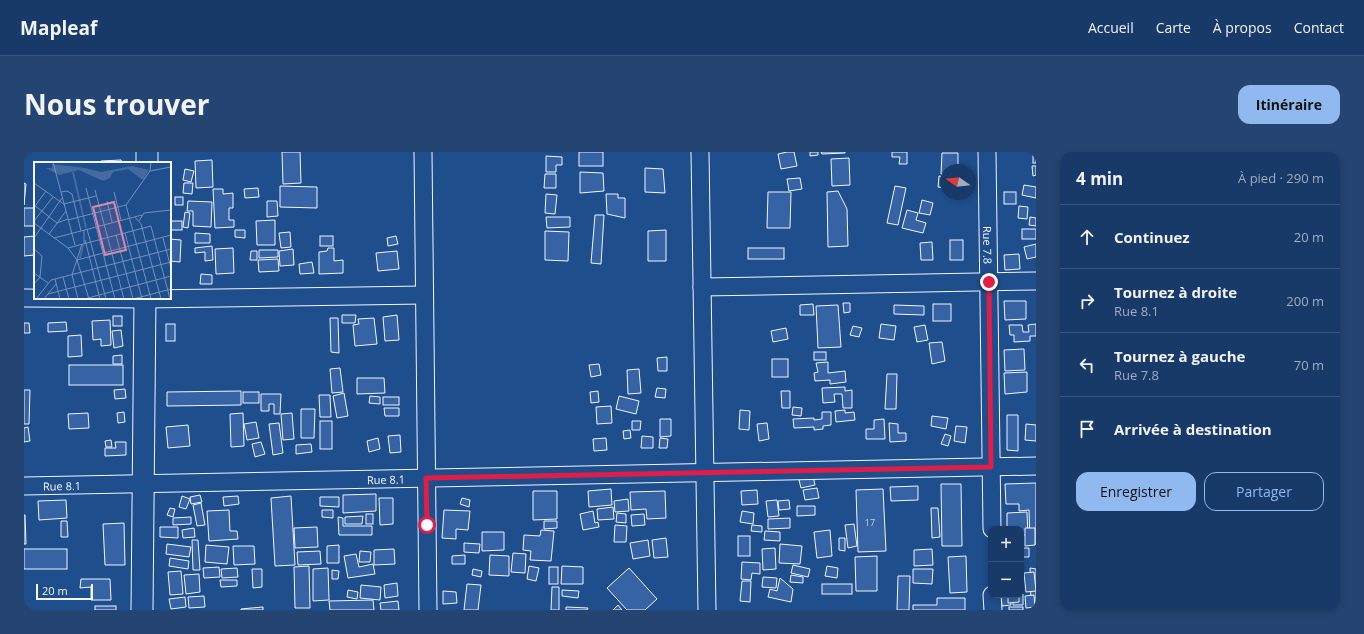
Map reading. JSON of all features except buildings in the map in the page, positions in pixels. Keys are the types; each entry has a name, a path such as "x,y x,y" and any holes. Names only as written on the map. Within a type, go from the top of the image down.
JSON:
{"street":[{"path":"423,152 428,610"},
{"path":"700,152 707,610"},
{"name":"Rue 7.8","path":"987,152 992,526"},
{"path":"702,287 1036,281"},
{"path":"171,298 424,295"},
{"path":"142,610 145,299"},
{"name":"Rue 8.1","path":"24,486 1036,466"},
{"path":"992,598 993,610"}],"route":[{"path":"427,525 426,478 991,467 989,282"}]}
